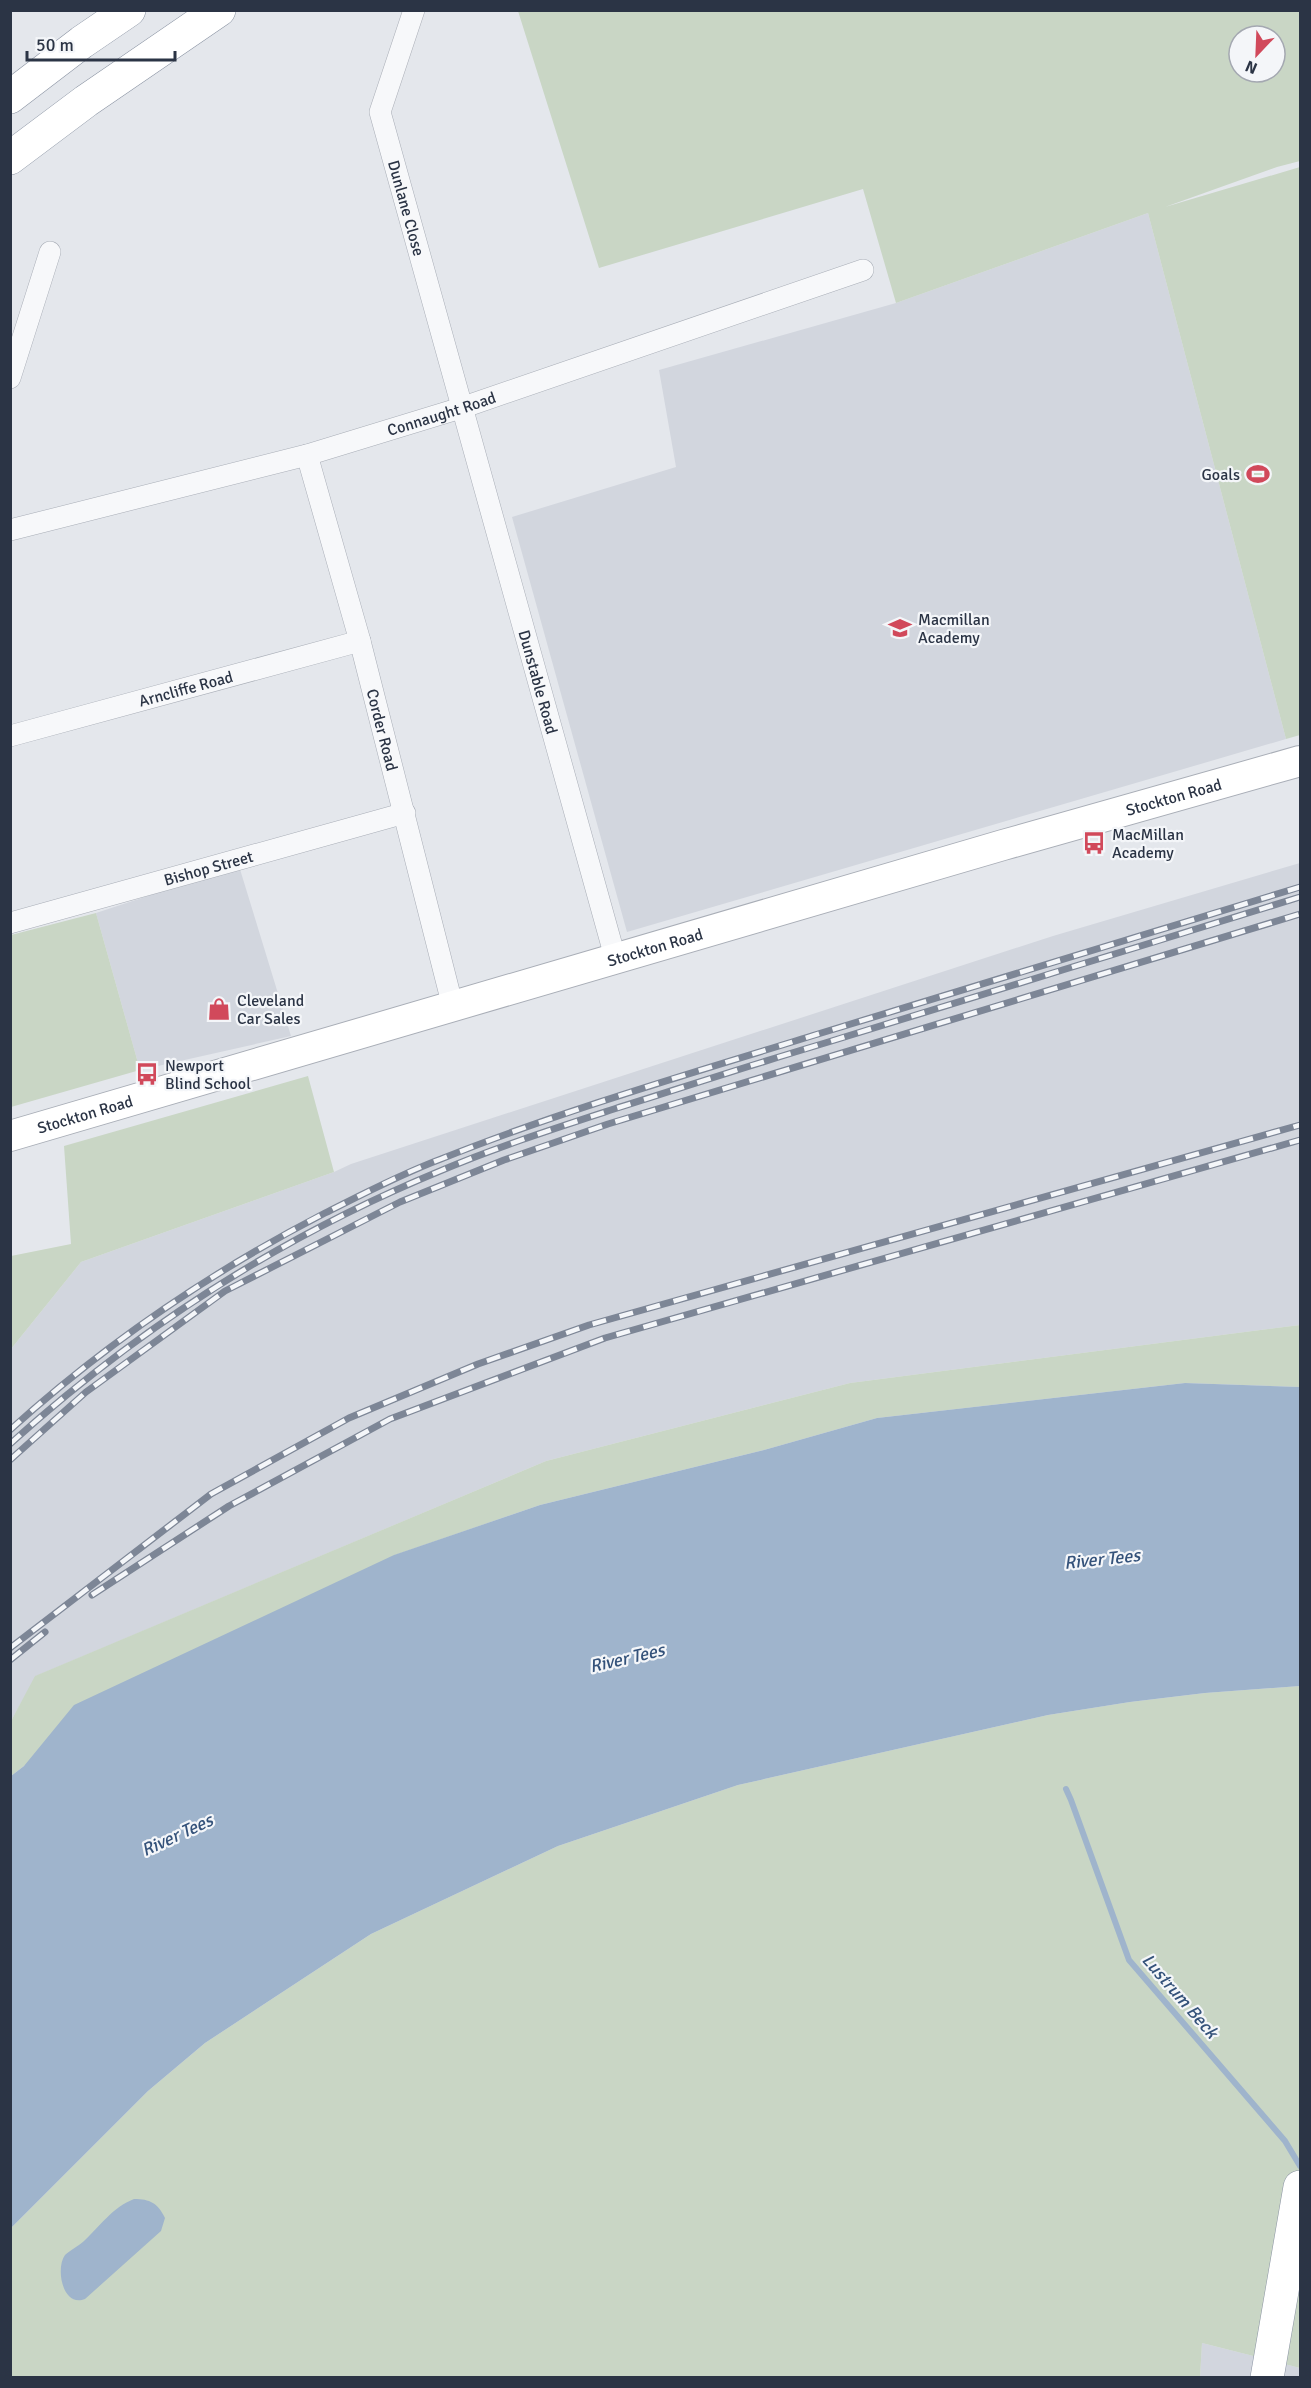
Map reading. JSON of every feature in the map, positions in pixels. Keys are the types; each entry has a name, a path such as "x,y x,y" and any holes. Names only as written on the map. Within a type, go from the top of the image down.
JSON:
{"highway":[{"path":"10,97 82,42 129,10"},
{"path":"10,158 86,101 219,10"},
{"path":"1268,2378 1300,2187"}],"main road":[{"name":"Stockton Road","path":"10,1136 453,1007 615,957 1300,761"}],"street":[{"name":"Dunlane Close","path":"414,10 380,112 436,317 464,407"},
{"path":"12,370 50,252"},
{"name":"Connaught Road","path":"10,530 306,455 464,407 863,270"},
{"name":"Dunstable Road","path":"464,407 615,957"},
{"name":"Corder Road","path":"306,455 360,641 453,1007"},
{"name":"Arncliffe Road","path":"10,736 360,641"},
{"name":"Bishop Street","path":"10,923 405,813"}],"shaded area":[{"name":"Macmillan Academy","path":"1148,213 1286,739 627,932 512,517 676,467 659,370 896,303"},
{"path":"1300,863 1300,1325 850,1383 546,1461 36,1676 11,1721 11,1349 81,1262 351,1164 1053,936"},
{"path":"239,866 291,1036 140,1070 96,913"},
{"path":"1202,2343 1300,2368 1300,2377 1200,2378"}],"green space":[{"path":"518,11 1300,11 1300,161 1165,207 1300,167 1300,735 1286,739 1148,213 896,303 863,189 599,268"},
{"path":"96,913 140,1070 11,1107 11,935"},
{"path":"308,1076 334,1172 81,1262 11,1349 11,1256 71,1244 64,1146"},
{"path":"1300,1325 1300,1387 1185,1383 877,1418 764,1450 540,1505 395,1555 24,1766 11,1776 11,1721 35,1676 546,1461 850,1383"},
{"path":"1300,1686 1300,2368 1202,2343 1200,2378 11,2378 11,2228 148,2091 205,2043 371,1934 558,1846 738,1785 1048,1715 1205,1693"}],"water":[{"name":"River Tees","path":"1185,1383 1300,1387 1300,1686 1205,1693 1048,1715 738,1785 558,1846 371,1934 205,2043 148,2091 11,2228 11,1776 24,1766 74,1705 394,1555 540,1505 764,1450 877,1418"},
{"path":"134,2199 149,2201 156,2205 165,2218 161,2231 85,2299 71,2298 66,2293 61,2277 62,2261 65,2255 84,2241 113,2212"}],"waterway":[{"name":"Lustrum Beck","path":"1066,1789 1129,1960 1285,2141 1300,2166"}],"railway":[{"path":"10,1430 83,1368 160,1311 200,1285 325,1213 426,1165 534,1124 628,1093 1300,887"},
{"path":"10,1444 109,1362 160,1324 213,1289 324,1225 440,1171 614,1109 1300,897"},
{"path":"10,1460 86,1392 225,1291 400,1202 504,1160 608,1124 1300,914"},
{"path":"10,1648 211,1494 349,1418 478,1364 589,1325 1300,1125"},
{"path":"92,1595 229,1506 390,1419 605,1338 1300,1140"},
{"path":"10,1660 45,1632"}],"place":[{"name":"Goals","path":"1258,474"},
{"name":"Macmillan Academy","path":"900,628"},
{"name":"MacMillan Academy","path":"1094,843"},
{"name":"Cleveland Car Sales","path":"219,1009"},
{"name":"Newport Blind School","path":"147,1074"}]}
